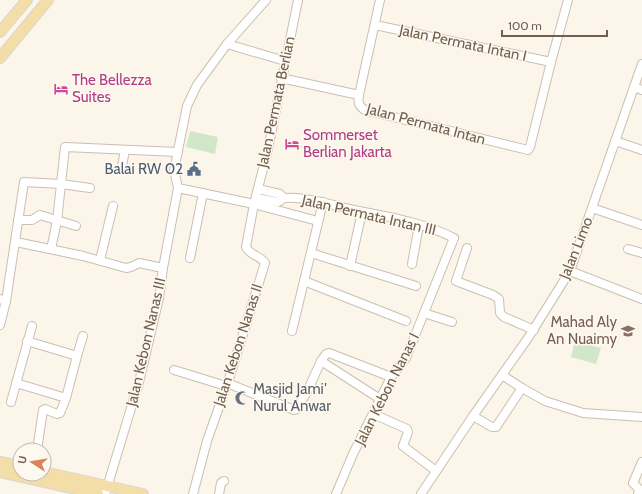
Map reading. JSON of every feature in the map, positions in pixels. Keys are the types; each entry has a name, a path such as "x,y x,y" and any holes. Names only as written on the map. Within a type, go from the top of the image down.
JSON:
{"main road":[{"path":"0,32 27,0"},
{"path":"0,58 48,0"},
{"path":"0,462 12,464"},
{"path":"0,472 12,474"},
{"path":"52,477 67,486 143,494"},
{"path":"51,482 98,494"}],"street":[{"path":"266,0 227,44 202,77 191,96 187,106 174,170 178,188 255,201 318,221"},
{"name":"Jalan Permata Berlian","path":"255,201 268,149 281,78 298,0"},
{"name":"Jalan Permata Intan","path":"380,0 359,95 359,104 365,110 528,150 551,62"},
{"path":"551,62 568,0"},
{"name":"Jalan Permata Intan I","path":"375,25 551,62"},
{"path":"227,44 285,61"},
{"name":"Jalan Limo","path":"421,494 473,416 534,330 570,271 615,141 638,88 642,64"},
{"path":"281,78 359,95"},
{"path":"615,141 642,150"},
{"path":"51,249 57,221 65,147 178,152"},
{"path":"122,166 125,150"},
{"path":"0,325 3,300 16,242 24,182 61,184 90,188"},
{"name":"Jalan Kebon Nanas III","path":"106,490 146,358 159,298 178,188"},
{"name":"Jalan Permata Intan III","path":"258,189 280,194 284,198 323,202 419,225 442,232 454,238"},
{"path":"190,258 203,193"},
{"name":"Jalan Permata Intan III","path":"255,201 278,202 284,198"},
{"name":"Jalan Kebon Nanas II","path":"193,494 207,441 227,384 264,264 263,260 246,249 255,201"},
{"path":"292,331 323,202"},
{"path":"100,260 113,206"},
{"path":"592,208 642,225"},
{"path":"350,266 362,212"},
{"path":"18,220 32,220 38,215 76,226"},
{"path":"412,264 419,225"},
{"name":"Jalan Kebon Nanas I","path":"336,494 353,454 380,398 391,377 406,358 454,238"},
{"path":"16,242 100,260 126,268 139,263 163,268"},
{"path":"467,248 456,281 499,299 500,313 504,317 534,330"},
{"path":"628,249 642,253"},
{"path":"311,253 416,286"},
{"path":"570,271 642,300"},
{"path":"304,281 406,321"},
{"path":"424,313 452,322"},
{"path":"11,402 32,326"},
{"path":"38,442 43,410 45,409 59,414 66,398 83,336"},
{"path":"27,341 77,356"},
{"path":"174,370 227,384 296,410 307,392 324,355 328,353 391,377"},
{"path":"321,361 380,398"},
{"path":"502,375 545,401 583,413 642,417"},
{"path":"16,383 66,398"},
{"path":"473,416 492,427 496,427 522,388"},
{"path":"378,416 407,429 403,446 436,471"},
{"path":"638,494 639,489 633,483 642,462"},
{"path":"219,494 221,483 224,481"}],"green space":[{"path":"190,131 218,137 215,154 186,147"},
{"path":"575,341 601,348 596,364 571,357"}],"place":[{"name":"The Bellezza Suites","path":"61,89"},
{"name":"Sommerset Berlian Jakarta","path":"292,144"},
{"name":"Balai RW 02","path":"194,169"},
{"name":"Mahad Aly An Nuaimy","path":"628,331"},
{"name":"Masjid Jami' Nurul Anwar","path":"242,398"}]}
